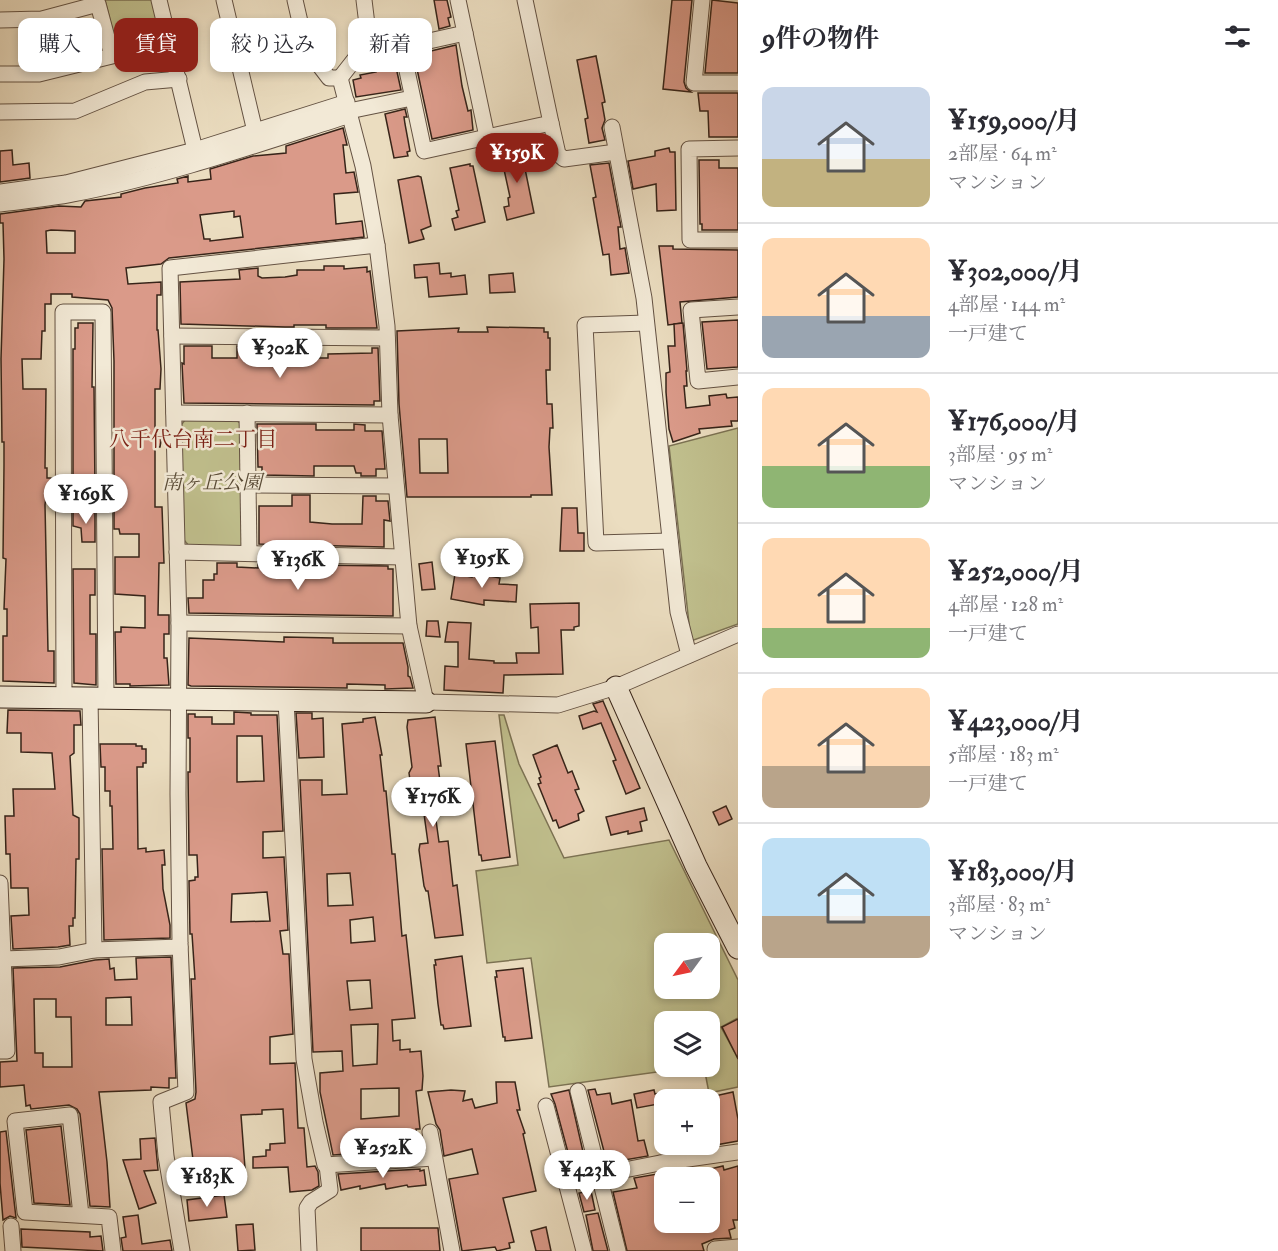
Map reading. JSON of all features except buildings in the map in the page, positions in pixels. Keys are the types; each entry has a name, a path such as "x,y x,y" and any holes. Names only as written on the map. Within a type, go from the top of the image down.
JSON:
{"street":[{"path":"159,0 195,150"},
{"path":"224,0 256,138"},
{"path":"295,0 306,48 329,78 340,78"},
{"path":"340,78 369,41 364,0"},
{"path":"458,0 488,137"},
{"path":"525,0 558,154 564,159 616,152"},
{"path":"702,0 694,82 738,83"},
{"path":"0,20 42,19 99,4 112,56 39,74 0,74"},
{"path":"465,33 402,47 424,151 551,123"},
{"path":"340,78 363,166 377,245 387,326 390,415 402,557 410,626 426,702"},
{"path":"0,112 75,111 145,82 179,79"},
{"path":"0,204 71,194 144,178 256,138 348,109 412,98"},
{"path":"612,127 644,298 678,612 689,655"},
{"path":"0,192 66,183 195,150 256,138"},
{"path":"738,148 689,149 690,240 738,240"},
{"path":"182,1251 166,1156 161,1102 186,1092 180,947 179,624 170,268 377,245"},
{"path":"738,307 691,310 698,381 738,377"},
{"path":"64,697 63,312 103,312 105,501 98,698 94,950"},
{"path":"646,323 585,325 596,543 670,540"},
{"path":"172,336 387,338"},
{"path":"174,412 390,415"},
{"path":"246,413 249,553"},
{"path":"248,485 396,486"},
{"path":"63,501 105,501"},
{"path":"177,552 402,557"},
{"path":"179,624 410,626"},
{"path":"0,697 558,705 616,687 738,634"},
{"path":"616,687 691,856 738,948"},
{"path":"286,700 304,1059 324,1165 435,1158"},
{"path":"0,883 2,978 7,1051 0,1051"},
{"path":"3,959 60,957 94,950 180,947"},
{"path":"578,1091 618,1251"},
{"path":"546,1106 584,1251"},
{"path":"81,1215 70,1115 15,1121 25,1212 109,1217 113,1251"},
{"path":"430,1132 452,1251"},
{"path":"566,1182 660,1163 738,1152"},
{"path":"309,1251 307,1208 310,1202 330,1190 327,1165"},
{"path":"11,1226 13,1251"},
{"path":"715,1249 738,1247"}],"green space":[{"path":"105,0 156,0 160,18 114,18 114,36"},
{"name":"南ヶ丘公園","path":"186,419 236,420 241,424 243,543 239,549 190,547 184,540 181,425"},
{"path":"738,428 738,624 691,641 669,446"},
{"path":"499,715 504,715 519,764 564,858 669,840 715,933 654,933 654,999 720,999 720,943 738,980 738,1018 721,1027 734,1051 738,1049 738,1087 720,1091 708,1089 706,1077 720,1077 720,1011 654,1011 654,1072 549,1087 531,958 487,963 476,871 518,865"}],"district":[{"name":"八千代台南二丁目","path":"193,439"}]}
